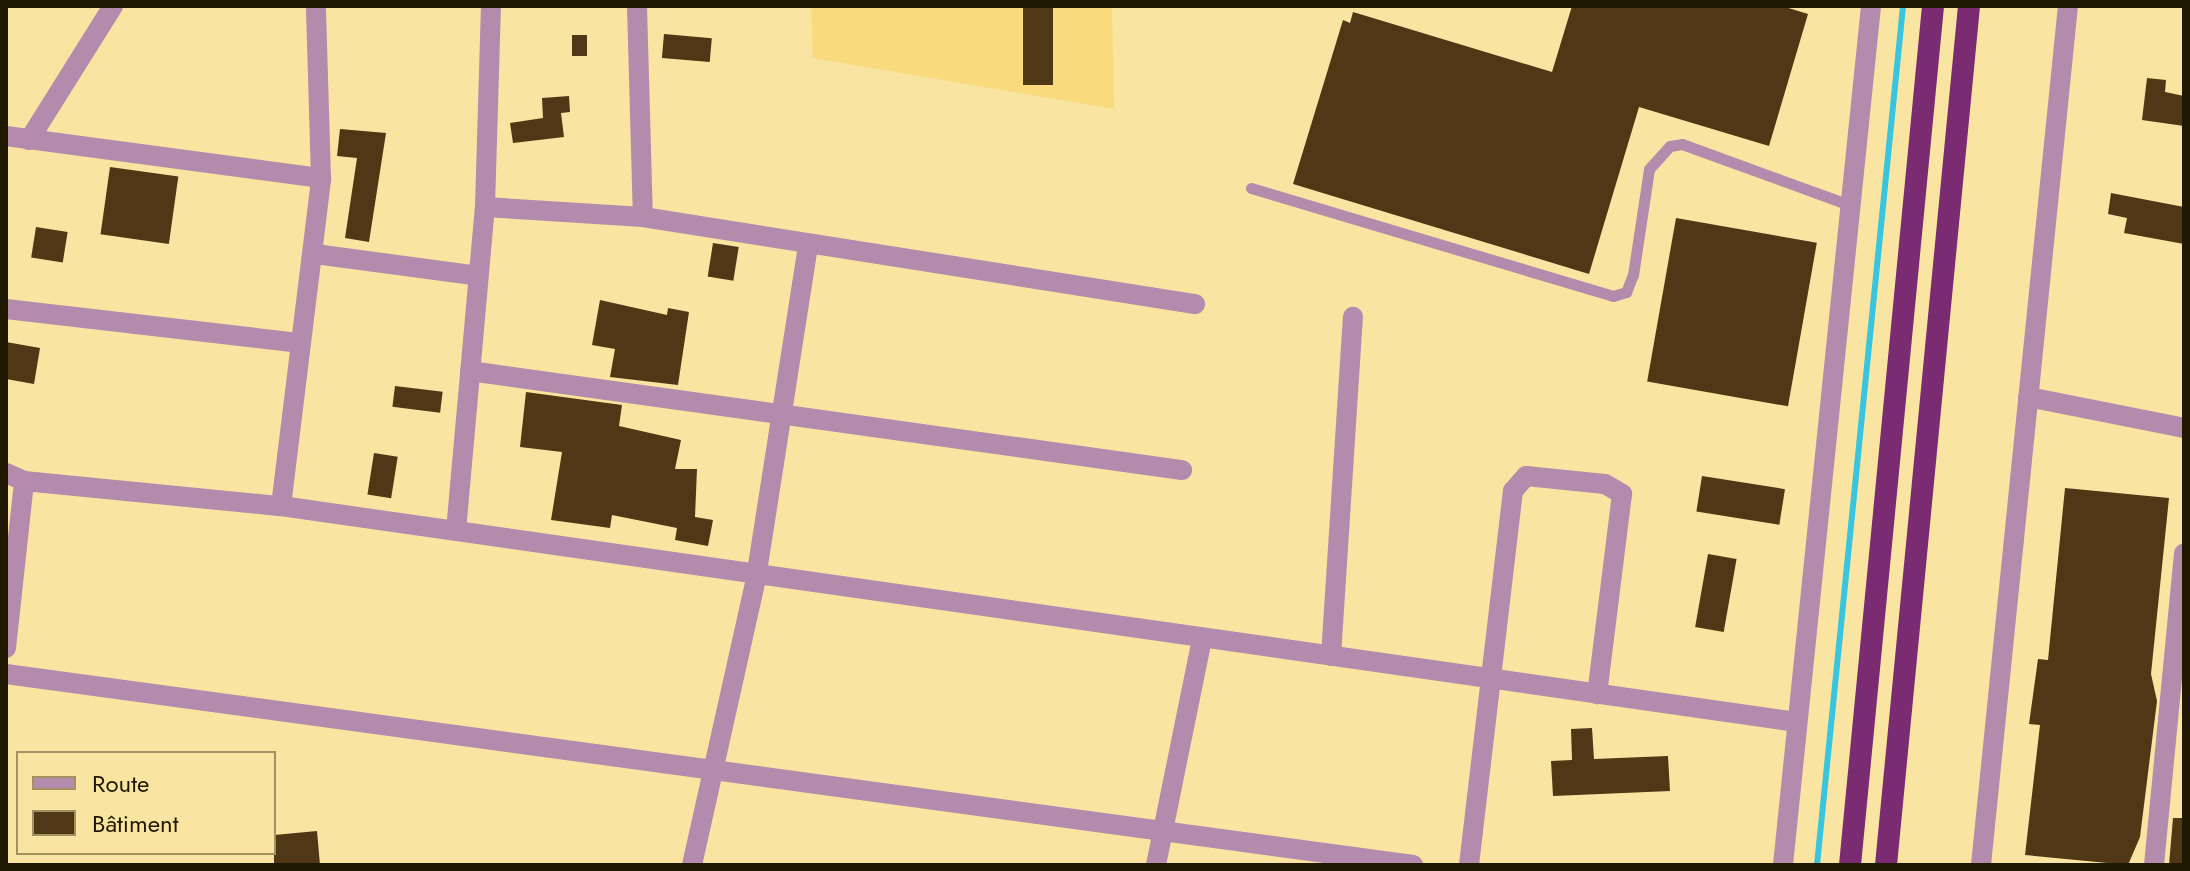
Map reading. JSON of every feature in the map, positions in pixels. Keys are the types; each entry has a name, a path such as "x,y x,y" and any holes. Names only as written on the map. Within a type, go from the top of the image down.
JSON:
{"highway":[{"path":"1850,865 1933,6"},
{"path":"1886,865 1969,6"}],"street":[{"path":"29,140 113,6"},
{"path":"281,506 315,254 321,178 316,6"},
{"path":"456,531 485,207 491,6"},
{"path":"637,6 643,217"},
{"path":"1783,865 1871,6"},
{"path":"1981,865 2068,6"},
{"path":"6,136 321,178"},
{"path":"485,207 643,217 1195,304"},
{"path":"692,865 756,578 808,245"},
{"path":"315,254 479,276"},
{"path":"6,309 301,343"},
{"path":"1331,656 1353,317"},
{"path":"470,371 782,411 1182,470"},
{"path":"2028,397 2184,428"},
{"path":"1469,865 1495,679 1513,491 1536,473 1622,494 1597,694"},
{"path":"6,648 15,477 281,506 756,578 1797,722"},
{"path":"2154,865 2184,553"},
{"path":"1156,865 1202,638"},
{"path":"6,674 1413,865"}],"lane":[{"path":"1251,188 1613,296 1626,292 1633,275 1649,169 1670,146 1682,144 1850,205"}],"shaded area":[{"path":"811,6 1112,6 1114,109 813,58"}],"building":[{"path":"1023,6 1053,6 1053,85 1023,85"},
{"path":"1572,6 1782,6 1808,14 1769,146 1639,107 1589,274 1293,184 1343,20 1350,23 1353,12 1552,72"},
{"path":"664,34 712,38 710,62 662,58"},
{"path":"572,35 587,35 587,56 572,56"},
{"path":"2147,78 2166,80 2165,92 2184,96 2184,126 2142,120"},
{"path":"569,96 570,112 561,113 564,137 513,143 510,123 543,118 542,98"},
{"path":"340,129 386,133 369,242 345,238 357,158 337,156"},
{"path":"110,167 178,177 169,244 101,234"},
{"path":"2111,193 2184,207 2184,244 2124,233 2127,218 2108,214"},
{"path":"1676,218 1817,243 1788,406 1647,381"},
{"path":"36,227 68,232 63,263 31,258"},
{"path":"713,243 739,247 733,281 708,277"},
{"path":"600,300 667,315 668,308 689,312 678,385 610,377 615,349 592,345"},
{"path":"6,342 40,348 34,384 6,379"},
{"path":"395,386 443,392 440,413 392,407"},
{"path":"526,392 622,405 619,426 681,440 675,469 697,469 695,517 713,520 708,546 675,540 677,528 612,515 610,528 551,520 562,452 520,447"},
{"path":"374,453 398,457 391,498 367,494"},
{"path":"1702,476 1785,489 1779,525 1696,512"},
{"path":"2065,488 2169,498 2151,674 2157,701 2140,837 2128,865 2025,855 2040,725 2029,724 2038,659 2048,660"},
{"path":"1708,554 1737,559 1724,632 1695,627"},
{"path":"1592,728 1594,759 1668,756 1670,791 1553,796 1551,761 1572,760 1571,729"},
{"path":"2173,818 2184,818 2184,865 2169,865"},
{"path":"317,831 320,865 274,865 276,835"}],"waterway":[{"path":"1817,865 1903,6"}]}
